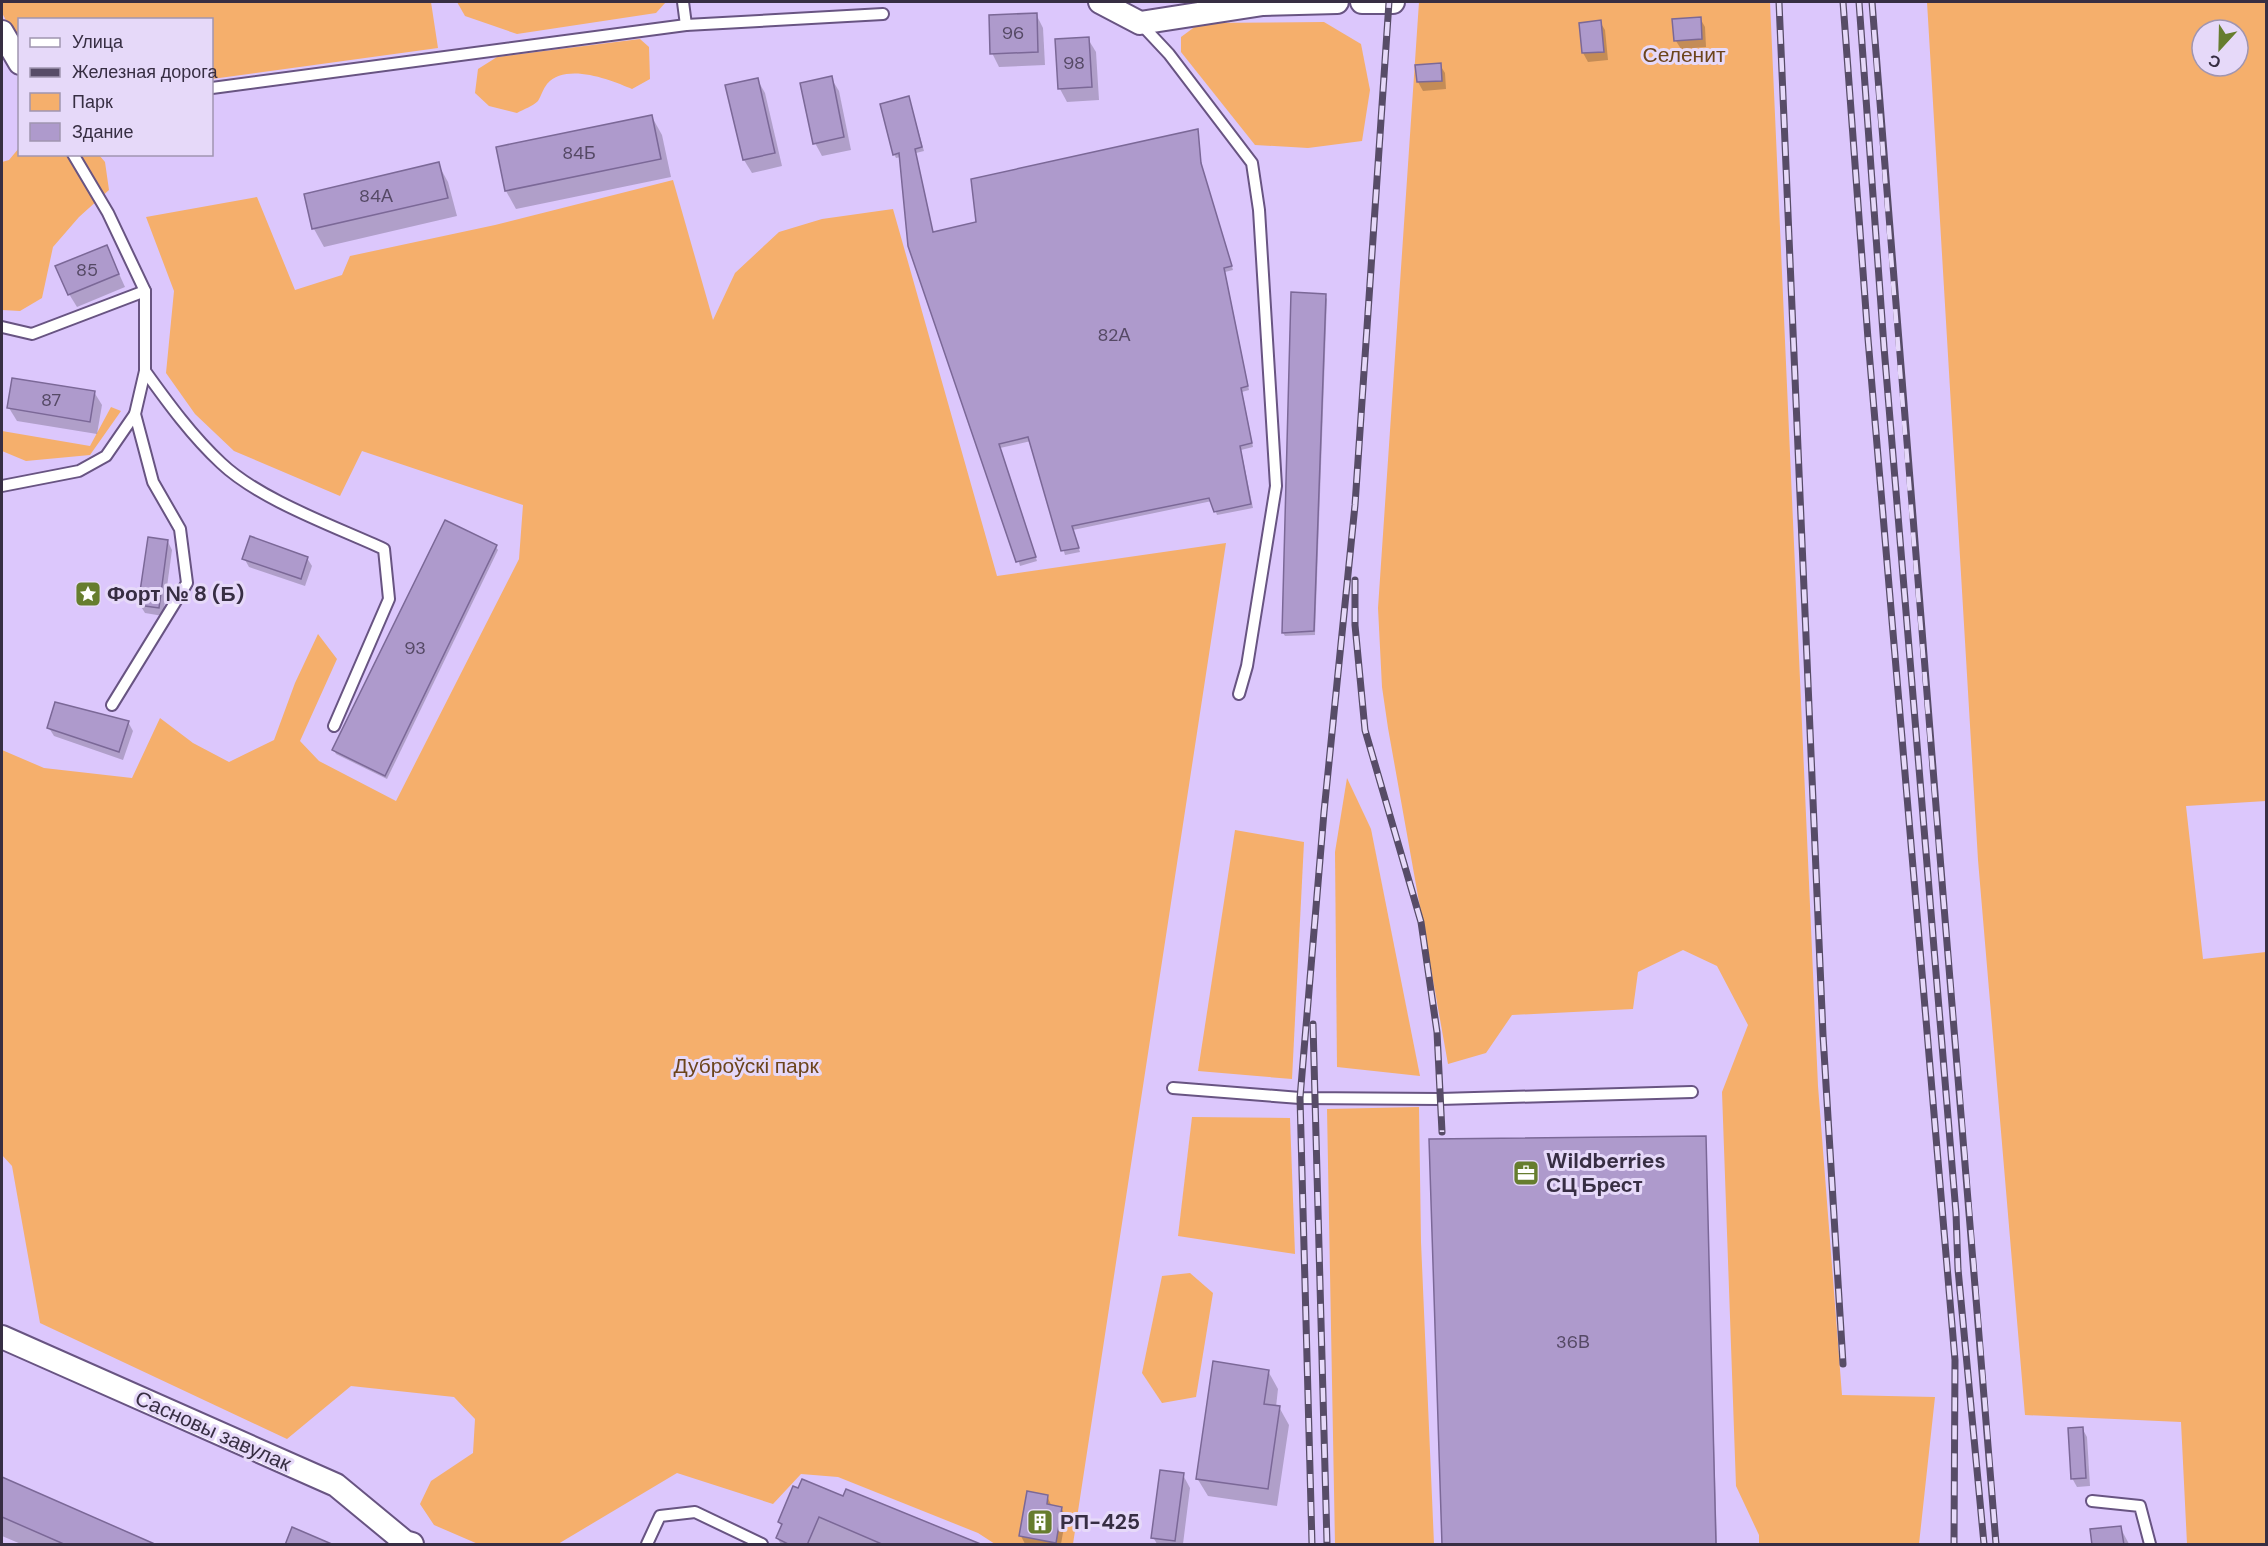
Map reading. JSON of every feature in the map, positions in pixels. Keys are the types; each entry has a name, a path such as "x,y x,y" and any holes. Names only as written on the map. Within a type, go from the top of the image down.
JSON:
{"street":[{"path":"1100,2 1140,23 1183,8 1336,2"},
{"path":"1362,2 1393,2"},
{"path":"2,32 18,60"},
{"name":"Сасновы завулак","path":"2,1337 336,1485 405,1542 412,1545"}],"lane":[{"path":"683,2 686,25"},
{"path":"213,88 686,25 883,14"},
{"path":"1140,23 1169,54 1252,163 1259,210 1276,486 1247,666 1239,694"},
{"path":"2,486 79,471 106,456 135,414 145,371 145,291 108,213 74,156"},
{"path":"2,327 32,334 145,291"},
{"path":"145,371 169,404 222,464 270,496 384,549 389,599 334,726"},
{"path":"112,705 187,583 180,529 153,482 135,414"},
{"path":"1173,1088 1300,1098 1418,1099 1692,1092"},
{"path":"2092,1501 2140,1506 2150,1545"},
{"path":"647,1545 660,1516 695,1512 762,1545"}],"green space":[{"path":"2,2 431,2 438,48 213,79 213,18 18,18 18,42 2,13"},
{"path":"457,2 666,2 656,13 517,34 465,16"},
{"name":"Селенит","path":"1419,2 1770,2 1818,1086 1842,1395 1935,1397 1919,1544 1759,1544 1759,1535 1736,1486 1722,1092 1748,1025 1717,966 1683,950 1638,972 1633,1009 1512,1015 1486,1053 1448,1064 1388,728 1382,687 1378,608"},
{"path":"1927,2 2266,2 2266,801 2186,806 2203,959 2266,952 2266,1544 2187,1544 2181,1422 2025,1415 1978,860"},
{"path":"1324,22 1361,44 1370,90 1362,141 1308,148 1255,145 1181,52 1181,37 1200,23"},
{"path":"640,39 649,47 650,79 632,89 589,75 565,74 547,84 536,103 517,113 489,106 475,93 478,69 497,57"},
{"path":"18,149 18,156 100,156 105,162 109,190 79,217 53,247 42,298 20,311 2,310 2,162 9,160"},
{"name":"Дуброўскі парк","path":"673,180 713,320 735,273 779,232 822,219 893,209 997,576 1226,543 1073,1544 995,1544 978,1533 838,1477 801,1474 773,1504 677,1473 558,1544 478,1544 434,1525 420,1504 431,1481 473,1453 475,1419 454,1397 351,1386 287,1439 40,1323 12,1166 2,1155 2,750 44,768 132,778 160,718 193,743 229,762 274,740 295,683 318,634 337,659 300,741 319,761 396,801 519,559 523,505 362,451 340,496 234,451 195,414 166,373 174,291 146,217 257,197 295,290 342,275 350,256 495,225"},
{"path":"111,407 121,411 90,455 26,461 2,451 2,431 90,446"},
{"path":"1347,778 1371,829 1420,1076 1337,1067 1335,852"},
{"path":"1235,830 1304,842 1292,1079 1198,1071"},
{"path":"1419,1107 1421,1242 1434,1544 1335,1544 1327,1109"},
{"path":"1192,1117 1290,1118 1295,1254 1178,1236"},
{"path":"1190,1273 1213,1293 1196,1397 1162,1403 1142,1373 1162,1276"}],"building":[{"path":"1037,13 1038,52 990,54 989,15"},
{"path":"1701,17 1702,39 1674,41 1672,19"},
{"path":"1601,20 1604,52 1582,53 1579,23"},
{"path":"1089,37 1092,87 1058,89 1055,39"},
{"path":"1441,63 1442,81 1417,82 1415,65"},
{"path":"832,76 844,137 813,144 800,83"},
{"path":"758,78 775,153 743,160 725,85"},
{"path":"909,96 922,147 915,149 933,232 976,222 971,179 1198,129 1201,163 1232,266 1224,268 1248,386 1241,388 1252,443 1240,446 1251,504 1214,512 1209,498 1072,526 1079,548 1061,551 1028,437 999,444 1036,557 1016,562 908,246 899,153 893,155 880,104"},
{"path":"652,115 661,159 505,191 496,147"},
{"path":"439,162 448,198 312,229 304,194"},
{"path":"107,245 119,274 68,295 55,266"},
{"path":"1291,292 1326,294 1314,631 1282,633"},
{"path":"12,378 95,391 90,422 7,408"},
{"path":"445,520 497,545 385,776 332,750"},
{"path":"250,536 308,557 301,579 242,559"},
{"path":"148,537 168,540 159,608 138,605"},
{"path":"55,702 129,721 119,752 47,728"},
{"path":"1706,1136 1716,1545 1442,1545 1429,1139"},
{"path":"1213,1361 1269,1370 1264,1404 1280,1406 1268,1489 1196,1479"},
{"path":"2083,1427 2086,1478 2071,1479 2068,1428"},
{"path":"1160,1470 1184,1473 1175,1541 1151,1538"},
{"path":"2,1477 157,1545 66,1545 2,1517"},
{"path":"802,1479 843,1496 846,1489 983,1545 884,1545 819,1517 807,1545 790,1545 776,1538 782,1524 778,1522 793,1486 798,1488"},
{"name":"РП-425","path":"1027,1491 1048,1495 1047,1504 1062,1507 1056,1543 1019,1536"},
{"path":"2121,1526 2124,1545 2092,1545 2090,1529"},
{"path":"292,1527 334,1545 285,1545"}],"railway":[{"path":"1312,1544 1300,1098 1324,812 1355,505 1389,2"},
{"path":"1779,2 1823,1035 1843,1364"},
{"path":"1843,2 1868,339 1955,1360 1954,1544"},
{"path":"1859,2 1884,347 1956,1213 1958,1269 1984,1544"},
{"path":"1872,2 1901,388 1996,1544"},
{"path":"1355,580 1355,625 1365,730 1421,922 1437,1032 1442,1132"},
{"path":"1313,1024 1327,1544"}],"place":[{"name":"Форт № 8 (Б)","path":"88,594"},
{"name":"Wildberries СЦ Брест","path":"1526,1173"},
{"name":"РП-425","path":"1040,1522"}]}
